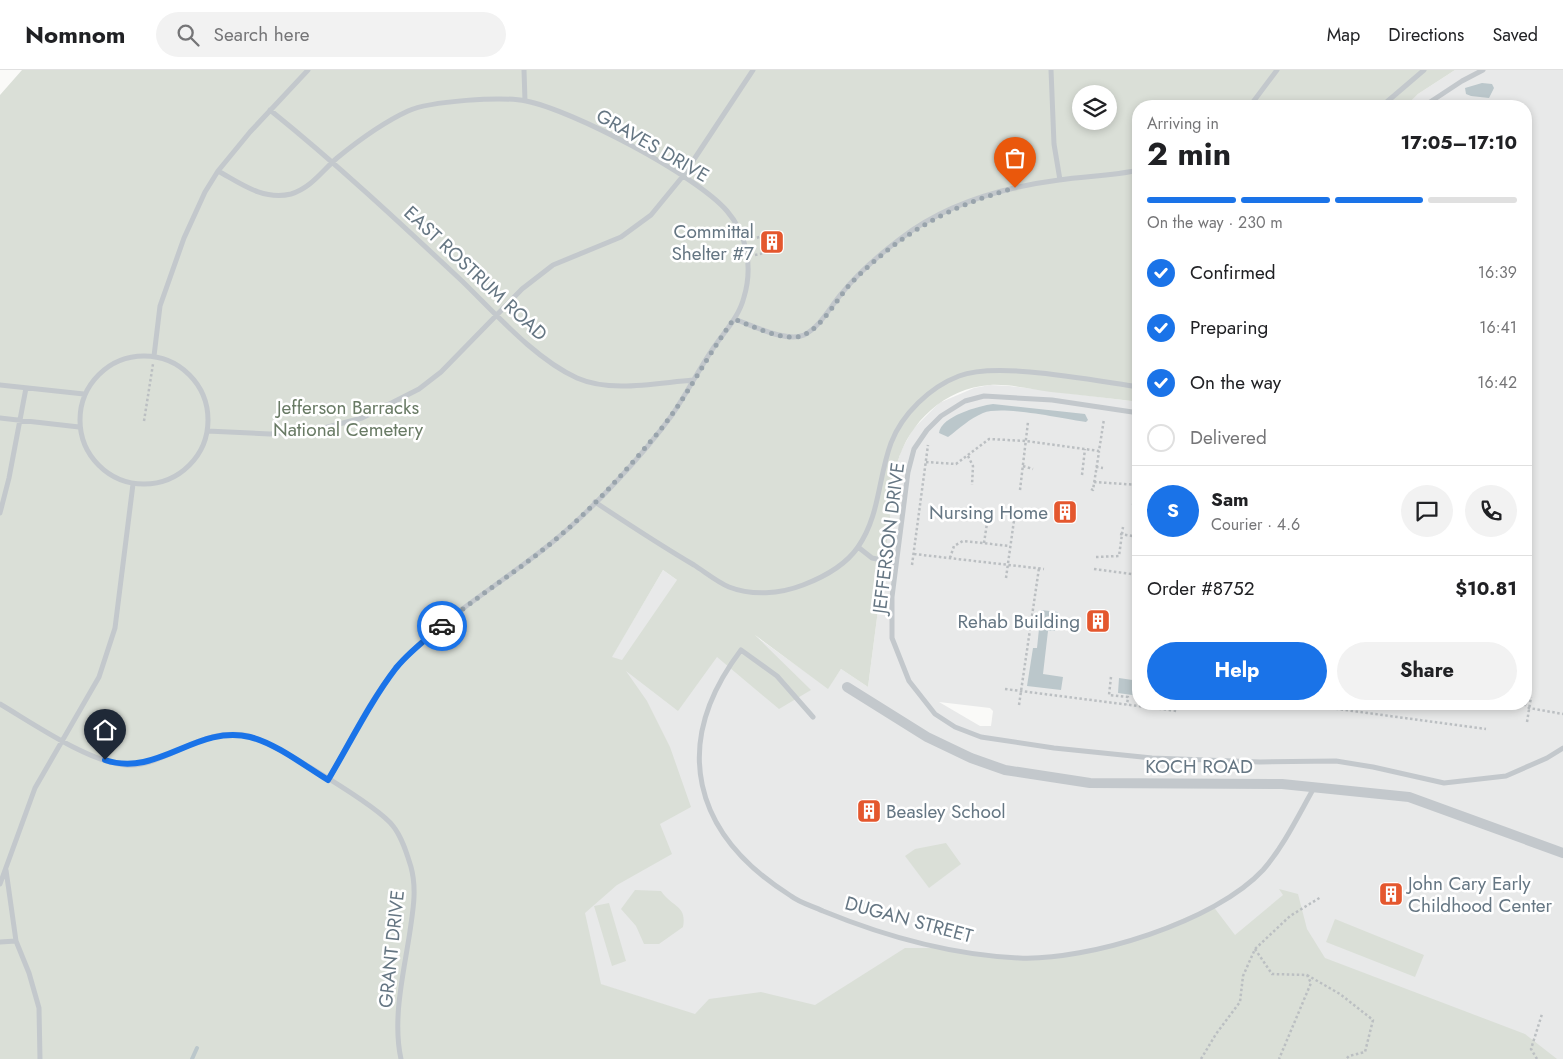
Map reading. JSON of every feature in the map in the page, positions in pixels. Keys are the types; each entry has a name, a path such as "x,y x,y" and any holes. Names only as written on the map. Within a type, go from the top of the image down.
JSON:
{"street":[{"name":"KOCH ROAD","path":"848,687 927,737 971,758 1005,770 1043,778 1090,783 1226,782 1315,785 1409,797 1563,853"}],"lane":[{"path":"154,356 163,298 184,238 205,192 218,171 270,110 308,70"},
{"path":"524,70 525,101"},
{"path":"207,431 270,434 324,428 362,418 419,389 441,372 522,289 553,265 621,237 651,215 683,176 753,70"},
{"path":"1050,70 1054,144 1060,180"},
{"path":"1254,100 1277,70"},
{"path":"1389,100 1424,70"},
{"path":"1433,100 1483,70"},
{"name":"GRAVES DRIVE","path":"218,171 256,192 284,195 293,193 311,184 334,161 371,131 412,109 463,101 525,101 590,124 683,176 725,208 742,233 749,268 745,296 734,319 693,380 674,413 652,440 595,502 556,539 459,612 410,652 382,688 328,780"},
{"name":"EAST ROSTRUM ROAD","path":"270,110 334,161 496,315 555,365 578,378 605,386 693,380"},
{"path":"734,319 790,337 803,335 816,326 842,292 876,258 903,237 945,212 978,198 1015,188 1060,180 1119,175 1132,172"},
{"path":"137,356 154,356 170,361 185,370 196,382 204,398 208,414 207,431 202,447 193,462 181,473 166,481 150,485 132,484 113,477 96,464 84,447 79,427 80,410 84,394 93,380 106,368 120,360 137,356"},
{"path":"595,502 729,587 758,594 794,589 823,577 843,562 858,547 872,521 879,500 891,442 910,411 933,390 960,376 994,370 1132,386"},
{"path":"0,385 84,394"},
{"path":"0,513 21,421 26,388"},
{"name":"JEFFERSON DRIVE","path":"1132,412 1021,397 984,396 965,401 941,416 927,430 914,449 908,472 892,597 892,638 909,681 935,714 955,727 981,737 1054,748 1152,758 1260,762 1336,761 1373,767 1444,783 1506,776 1563,748"},
{"path":"0,418 79,427"},
{"path":"0,884 3,869 35,788 99,677 115,628 132,484"},
{"path":"858,547 872,558 896,563"},
{"name":"DUGAN STREET","path":"813,717 777,676 741,650 712,694 701,728 697,759 702,788 711,812 737,852 753,868 792,897 855,924 946,948 1019,958 1069,955 1128,942 1179,923 1225,900 1262,871 1285,838 1315,785"},
{"name":"GRANT DRIVE","path":"0,704 80,750 105,760 128,766 151,761 199,740 223,734 252,737 374,808 393,825 403,844 411,868 414,888 413,913 398,1016 401,1059"},
{"path":"3,869 16,941 29,973 39,1008 40,1059"},
{"path":"0,942 16,941"}],"path":[{"path":"752,239 763,236"},
{"path":"755,255 782,249"},
{"path":"144,421 154,356"},
{"path":"1091,489 1093,490 1104,419"},
{"path":"1020,490 1028,422"},
{"path":"926,462 956,464 989,439 1026,441 1099,451"},
{"path":"912,565 928,441"},
{"path":"1082,475 1085,449"},
{"path":"968,456 974,466 972,484"},
{"path":"1023,466 1033,469"},
{"path":"1096,467 1104,468"},
{"path":"1094,482 1132,485"},
{"path":"984,543 988,510"},
{"path":"1006,578 1015,513"},
{"path":"1096,557 1119,556 1123,528"},
{"path":"1120,534 1132,536"},
{"path":"950,558 954,546 959,542 1010,546"},
{"path":"914,554 1044,569"},
{"path":"1019,705 1039,568"},
{"path":"1094,569 1132,573"},
{"path":"1112,677 1109,694 1128,697 1127,705"},
{"path":"1005,689 1132,706"},
{"path":"1532,709 1563,714"},
{"path":"1345,710 1486,729"},
{"path":"1527,722 1529,710"},
{"path":"1201,1059 1216,1034 1240,1002 1243,976 1255,949 1290,916 1321,897"},
{"path":"1255,949 1272,974 1307,975 1340,994 1373,1020 1365,1052 1349,1056 1346,1059"},
{"path":"1279,1059 1311,983 1307,975"},
{"path":"1537,1059 1531,1049 1542,1014"}],"shaded area":[{"path":"1455,70 1563,70 1563,1059 833,1059 447,935 663,570 828,688 841,669 868,687 897,464 901,451 913,429 939,403 974,388 990,385 1009,386 1132,401 1132,710 1532,710 1532,100 1412,100"},
{"path":"1482,83 1492,84 1494,88 1489,98 1466,94 1465,88"},
{"path":"993,404 1085,414 1088,420 1086,422 1033,413 992,411 973,418 948,437 939,433 941,427 953,417"},
{"path":"1041,610 1058,612 1055,631 1048,631 1043,674 1063,677 1061,690 1027,686 1033,648 1037,648"},
{"path":"1119,678 1132,680 1132,695 1118,693"}],"green space":[{"name":"Jefferson Barracks National Cemetery","path":"22,70 1455,70 1412,100 1132,100 1132,401 1013,386 990,385 958,393 944,400 920,421 910,434 897,464 868,687 841,669 828,689 755,635 811,690 779,709 717,657 678,711 626,671 647,701 670,747 691,807 660,824 672,854 617,885 585,913 601,984 695,1014 709,999 761,992 815,1005 905,948 946,948 1027,960 1125,943 1213,906 1235,935 1283,895 1279,889 1298,894 1307,929 1325,958 1525,1034 1557,1059 0,1059 0,95","holes":["663,570 677,580 622,660 612,657"]},
{"path":"946,843 961,864 929,888 905,856 915,849"},
{"path":"635,890 661,891 681,910 684,920 683,927 659,944 644,944 636,926 621,909"},
{"path":"609,903 626,961 612,966 594,906"},
{"path":"1335,919 1424,955 1415,977 1326,942"}],"pier":[{"path":"939,702 990,708 993,711 991,726 980,726"}],"waterway":[{"path":"192,1059 197,1048"}],"way so far":[{"path":"442,626 556,539 595,502 674,413 693,380 734,319 790,337 803,335 816,326 842,292 876,258 903,237 945,212 978,198 1015,188"}],"place":[{"name":"Committal Shelter #7","path":"772,242"},
{"name":"Nursing Home","path":"1065,512"},
{"name":"Rehab Building","path":"1098,621"},
{"name":"Beasley School","path":"869,811"},
{"name":"John Cary Early Childhood Center","path":"1391,894"}],"route":[{"path":"105,760 128,766 151,761 199,740 223,734 237,735 252,737 282,752 328,780 382,688 397,667 410,652 442,626"}]}
